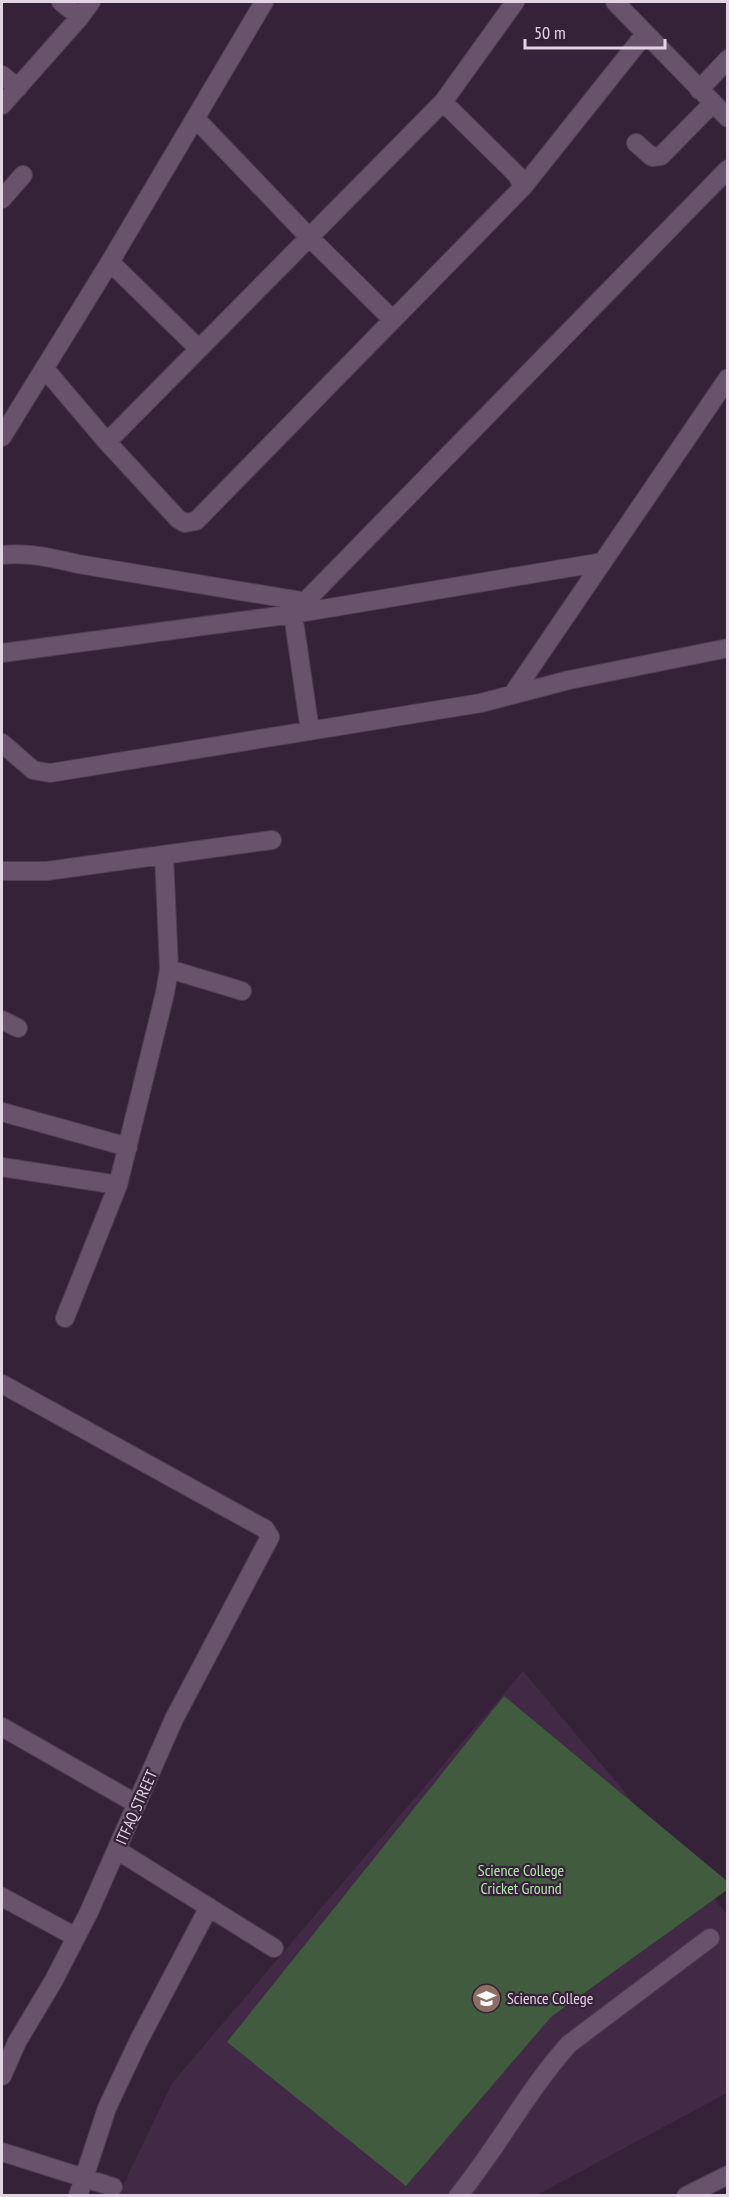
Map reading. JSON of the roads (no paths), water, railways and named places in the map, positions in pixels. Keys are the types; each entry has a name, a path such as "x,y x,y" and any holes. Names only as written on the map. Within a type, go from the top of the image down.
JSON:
{"street":[{"path":"61,2 80,17"},
{"path":"2,105 91,2"},
{"path":"3,433 110,262 264,2"},
{"path":"107,442 443,102 515,2"},
{"path":"615,2 728,118"},
{"path":"45,369 107,442 178,519 185,523 196,521 523,187 645,34"},
{"path":"699,90 728,59"},
{"path":"2,75 18,88"},
{"path":"443,102 517,175 523,187"},
{"path":"636,143 652,157 661,156 712,104"},
{"path":"195,118 309,237 393,320"},
{"path":"310,731 300,608 728,169"},
{"path":"2,200 23,175"},
{"path":"110,262 199,349"},
{"path":"512,695 728,378"},
{"path":"2,555 18,553 48,557 300,608"},
{"path":"2,653 603,562"},
{"path":"2,743 33,770 50,773 481,703 569,680 728,648"},
{"path":"2,872 47,871 272,840"},
{"path":"64,1318 118,1185 169,969 164,855"},
{"path":"169,969 242,990"},
{"path":"2,1112 128,1147"},
{"path":"2,1167 118,1185"},
{"name":"ITFAQ STREET","path":"2,1384 266,1529 270,1537 174,1719 117,1850 76,1936 9,2037 2,2076"},
{"path":"2,1727 137,1804"},
{"path":"117,1850 274,1948"},
{"path":"2,1897 76,1936"},
{"path":"81,2187 107,2108 139,2040 209,1907"},
{"path":"458,2196 480,2169 554,2061 569,2044 710,1938"},
{"path":"2,2152 81,2187 113,2187"},
{"path":"686,2196 728,2175"}],"place":[{"name":"Science College","path":"486,1998"}],"park label":[{"name":"Science College Cricket Ground","path":"521,1879"}]}
